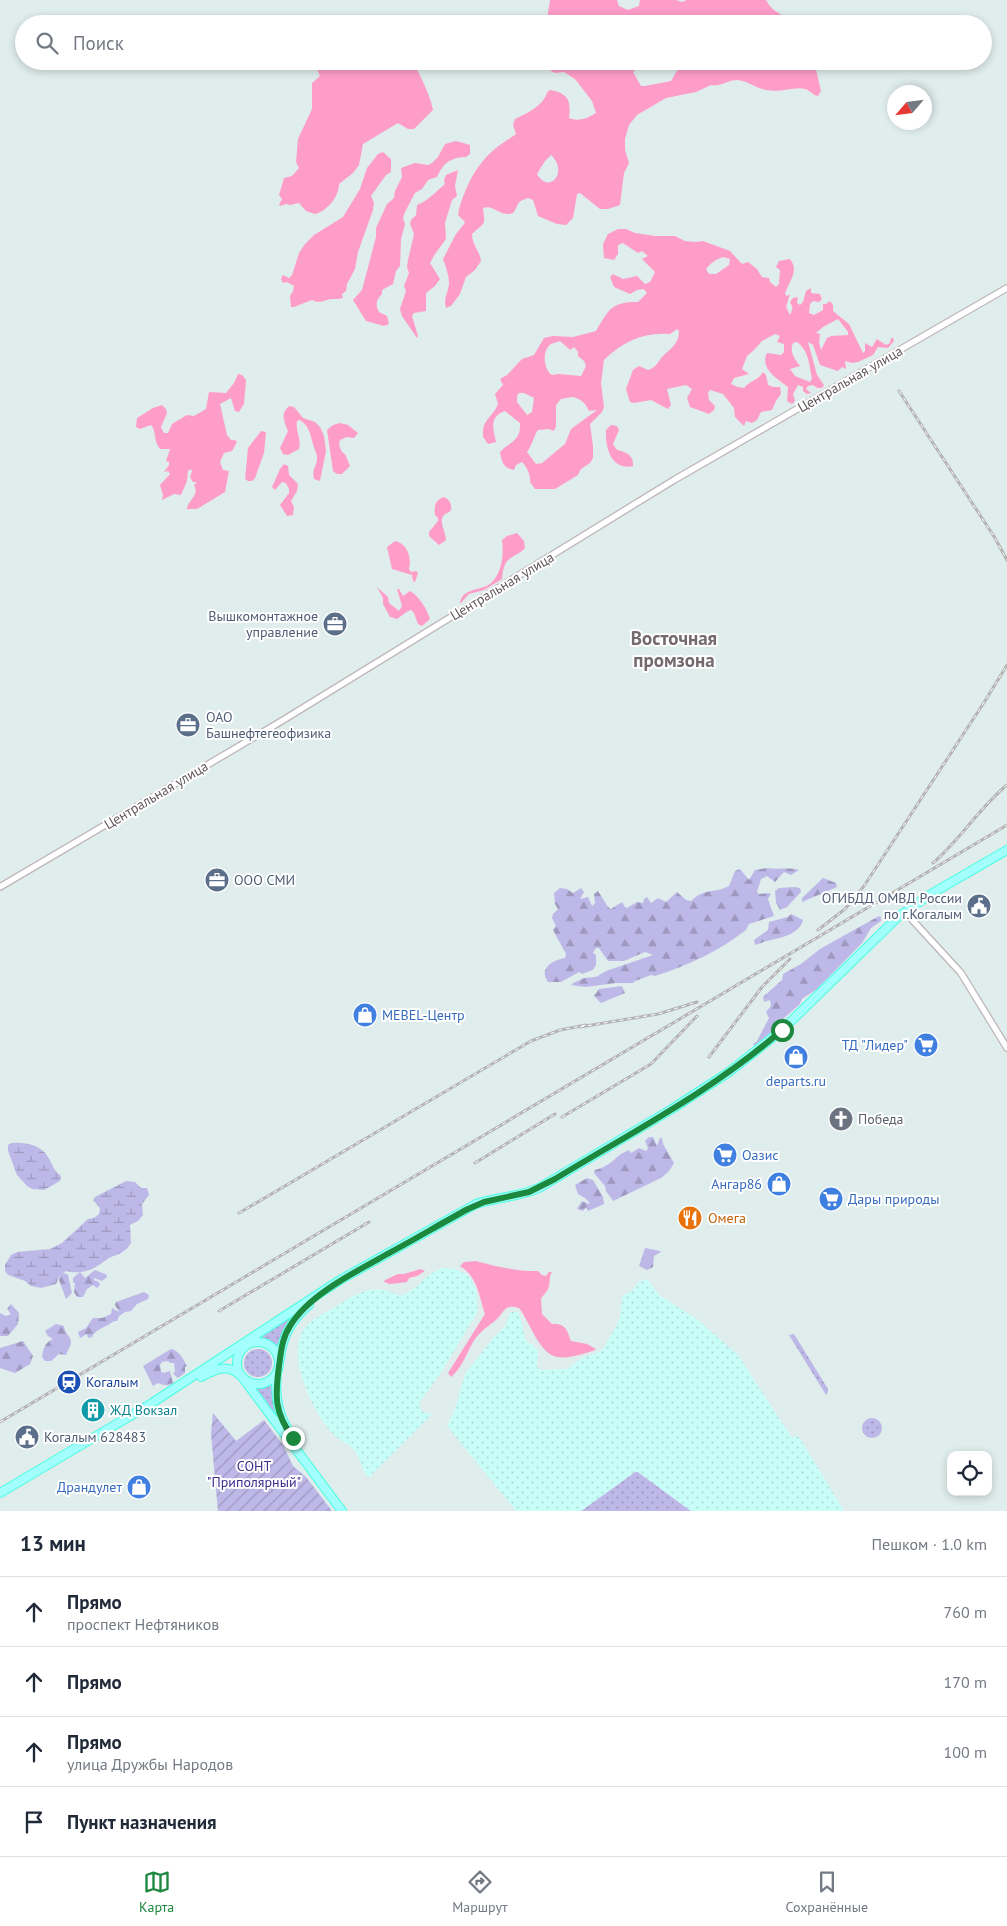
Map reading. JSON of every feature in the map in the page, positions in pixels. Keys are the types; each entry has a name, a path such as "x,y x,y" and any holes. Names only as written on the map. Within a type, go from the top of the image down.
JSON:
{"main road":[{"path":"0,1493 152,1402 340,1280 476,1204 492,1199 524,1194 546,1184 709,1085 749,1057 782,1030 905,912 1007,850"},
{"path":"340,1280 304,1309 294,1320 284,1338 277,1373 276,1398 282,1421 290,1435 348,1511"},
{"path":"259,1333 240,1351 237,1359 237,1368 241,1376 342,1511"},
{"path":"229,1353 256,1342 267,1344 276,1351 279,1362"},
{"path":"152,1402 173,1394 218,1368 228,1368 251,1384 270,1381 277,1373"}],"street":[{"name":"Центральная улица","path":"0,887 280,722 674,480 1007,288"},
{"path":"905,912 957,967 978,998 1007,1048"}],"green space":[{"path":"767,868 799,870 791,875 784,872 775,882 767,876 761,879 757,892 759,894 771,894 768,899 774,916 749,924 746,930 736,938 691,963 655,976 651,975 633,983 586,987 571,985 584,978 596,977 606,971 653,955 645,952 624,961 608,961 599,948 596,948 593,953 596,955 596,965 593,970 582,974 579,972 561,982 548,982 545,977 548,965 565,958 566,954 553,930 556,926 552,918 558,909 555,904 554,893 560,888 567,889 573,893 581,888 584,892 580,899 588,897 592,906 595,903 594,894 598,891 611,909 622,902 627,908 637,902 643,903 647,897 651,903 658,898 666,902 677,892 686,900 691,901 706,892 729,886 735,871 740,869 749,880 755,870"},
{"path":"823,878 836,883 837,887 802,902 802,898"},
{"path":"779,888 800,888 801,892 787,907 780,910 776,902 775,891"},
{"path":"791,914 803,920 796,931 755,945 754,940 768,930 769,922 788,917"},
{"path":"879,916 881,921 871,928 862,943 817,989 802,999 800,1004 784,1018 782,1023 754,1046 753,1044 757,1041 769,1018 766,1012 771,1006 770,1000 764,1002 763,997 782,980 783,974 801,964 820,949"},
{"path":"622,986 625,993 601,1003 594,996 599,989"},
{"path":"649,1137 653,1137 657,1146 660,1138 662,1138 663,1144 674,1163 673,1165 661,1178 613,1201 605,1186 594,1173 595,1170 606,1166 629,1150 631,1153 639,1148 646,1151 648,1148 645,1141"},
{"path":"22,1143 37,1147 45,1153 61,1176 60,1181 44,1190 32,1189 27,1186 17,1175 8,1151 8,1145"},
{"path":"587,1178 593,1180 603,1197 604,1204 588,1211 586,1207 583,1211 577,1209 582,1201 590,1203 578,1194 575,1185"},
{"path":"126,1181 135,1182 141,1188 147,1188 149,1195 142,1204 143,1215 138,1221 130,1225 131,1243 124,1251 87,1271 66,1271 60,1275 56,1284 41,1288 31,1286 25,1281 8,1275 5,1271 5,1265 11,1255 17,1252 50,1249 62,1243 88,1219 94,1218 99,1214 100,1208 93,1200 95,1197"},
{"path":"645,1248 661,1252 654,1256 653,1267 647,1270 639,1266"},
{"path":"95,1270 107,1275 107,1277 102,1281 94,1278 100,1285 97,1288 93,1285 87,1289 83,1297 77,1297 74,1292 75,1283 73,1283 73,1278 80,1272 85,1278"},
{"path":"64,1273 68,1275 72,1293 66,1299 59,1280 60,1275"},
{"path":"144,1292 149,1295 148,1299 137,1304 131,1311 119,1316 117,1321 98,1330 92,1337 88,1338 87,1334 80,1338 78,1332 86,1328 93,1318 102,1318 111,1314 112,1308 119,1312 115,1305 116,1302"},
{"path":"11,1304 19,1313 18,1324 8,1336 0,1336 0,1313 6,1316 11,1314 7,1309"},
{"path":"291,1316 277,1348 269,1341 258,1338"},
{"path":"56,1324 64,1326 71,1342 66,1355 59,1354 51,1361 45,1361 42,1357 44,1349 46,1344 53,1339 45,1331"},
{"path":"794,1334 828,1389 826,1395 789,1335"},
{"path":"23,1341 33,1356 30,1364 15,1373 0,1368 0,1348"},
{"path":"171,1349 179,1353 187,1366 185,1367 185,1373 178,1378 173,1374 175,1371 174,1363 162,1362 160,1365 161,1372 170,1371 173,1383 163,1385 158,1383 153,1386 143,1366"},
{"path":"258,1349 268,1353 272,1363 268,1373 258,1377 248,1373 244,1363 248,1353"},
{"path":"271,1384 275,1415 256,1389"},
{"name":"СОНТ \"Приполярный\"","path":"213,1413 236,1441 264,1420 283,1445 293,1466 306,1477 332,1511 218,1511 211,1434"},
{"path":"872,1418 879,1421 882,1428 879,1435 872,1438 865,1435 862,1428 865,1421"},
{"path":"635,1472 638,1472 691,1511 581,1511"}],"sand":[{"path":"442,1268 455,1269 469,1276 476,1290 478,1311 440,1374 419,1403 421,1411 432,1414 368,1478 355,1452 350,1446 334,1435 318,1414 300,1370 299,1341 303,1330 310,1322 355,1295 369,1290 384,1290 400,1296 406,1294 431,1274"},
{"path":"647,1279 659,1295 698,1320 738,1355 792,1438 798,1435 844,1511 691,1511 638,1472 635,1472 581,1511 516,1511 447,1426 454,1412 465,1374 493,1338 506,1325 509,1314 512,1312 518,1312 525,1339 538,1351 537,1367 541,1370 568,1369 581,1358 603,1349 619,1321 623,1296 634,1289 638,1282"}],"shaded area":[{"path":"550,0 617,0 619,6 628,10 639,6 640,0 676,0 682,2 687,0 766,0 772,9 782,15 548,15"},
{"path":"317,70 417,70 428,93 433,110 414,129 408,129 398,123 363,144 359,165 353,173 339,184 337,194 332,203 324,210 315,214 306,211 299,203 280,206 282,199 279,195 284,178 292,176 299,168 296,162 298,139 312,109 312,83 320,76"},
{"path":"550,70 635,70 633,72 641,86 645,86 671,81 677,70 816,70 821,91 818,96 801,88 777,91 766,90 737,80 711,85 696,92 666,98 637,115 629,125 625,139 625,150 629,163 624,173 620,205 608,209 600,209 580,193 577,194 573,218 566,225 557,224 538,216 533,200 528,198 519,202 513,213 509,214 487,207 483,208 484,223 472,234 481,261 475,270 466,277 460,294 451,306 446,308 445,302 449,281 443,259 456,234 465,222 458,215 459,209 479,165 492,151 516,134 513,125 515,119 534,108 542,101 548,91 551,90 562,94 568,99 570,107 569,118 583,119 596,113 592,101 575,79 564,72 555,73","holes":["551,155 558,168 558,174 551,182 542,180 537,174"]},
{"path":"456,141 470,145 470,154 448,162 437,177 428,180 422,189 415,193 405,212 400,266 396,271 393,284 382,290 377,303 379,312 387,316 389,324 384,326 366,321 353,300 362,290 376,237 376,228 387,204 394,198 395,191 402,177 401,168 415,163 428,165 438,157 445,144"},
{"path":"383,152 391,159 391,172 386,175 371,196 374,203 373,210 358,252 355,269 347,284 346,291 342,294 343,298 321,302 312,300 291,307 290,296 294,286 287,282 283,283 281,279 283,275 289,278 292,275 299,253 314,235 343,217 360,189 367,168 378,154"},
{"path":"458,170 455,186 457,196 452,200 445,223 446,239 430,263 440,279 426,293 426,311 414,313 412,316 417,338 402,316 400,309 406,291 404,286 409,273 407,267 414,234 410,224 416,215 417,205 428,199 445,184 446,175"},
{"path":"618,229 626,229 635,233 655,236 675,236 685,241 703,241 730,251 742,264 748,262 757,269 762,277 769,278 770,282 776,287 779,284 780,270 776,267 779,261 790,259 793,264 794,273 785,294 787,296 790,294 786,307 790,315 792,308 790,302 793,298 798,297 797,303 800,305 803,302 806,291 811,288 811,293 820,294 822,299 819,302 813,301 810,304 809,313 814,315 823,310 823,304 830,301 833,305 833,311 849,324 863,353 865,351 865,343 872,347 877,339 886,345 890,343 891,338 894,341 888,348 878,347 873,355 858,362 845,361 846,369 842,367 838,371 820,365 813,345 808,342 817,375 824,385 822,388 817,388 813,385 808,386 806,389 811,393 807,394 803,391 803,387 798,385 793,394 795,401 792,404 787,401 788,387 771,373 765,359 767,353 781,355 784,352 784,344 777,342 780,336 775,334 762,341 747,356 742,369 749,374 734,378 731,384 744,388 763,372 766,375 768,385 780,387 781,394 772,410 761,412 757,420 752,423 746,421 744,426 735,417 734,408 723,394 710,390 708,393 709,400 715,406 714,410 709,414 690,407 687,398 692,389 686,385 667,389 671,405 668,409 651,400 630,402 626,389 633,370 639,366 648,370 654,367 675,344 679,331 677,329 670,334 643,336 634,339 611,353 604,360 601,383 604,407 602,412 590,424 593,458 590,463 581,469 578,475 555,489 535,489 530,482 526,466 522,462 516,465 514,470 507,468 500,452 517,438 520,423 505,411 500,413 496,416 493,424 496,442 488,444 483,437 484,426 498,404 495,394 503,385 500,379 507,375 522,359 534,355 544,338 553,336 573,337 596,331 604,317 616,305 638,302 647,293 644,289 630,294 614,287 610,277 613,274 623,279 637,276 645,284 650,282 655,272 642,259 648,256 642,251 638,253 623,243 618,245 618,254 614,260 604,258 603,244 608,234","holes":["723,257 730,259 729,265 716,274 709,274 706,269 713,262","838,319 848,332 848,335 827,338 821,350 820,334 816,333","560,341 570,350 574,347 586,366 581,376 552,375 549,372 545,364 545,355 551,344","797,342 804,349 812,378 810,382 795,376 790,369 800,366 792,352 793,343","519,393 524,393 534,398 532,412 527,415 517,402","572,397 582,401 589,411 597,410 571,429 565,444 542,463 536,464 527,452 538,430 549,429 554,431 556,426 556,405 561,399"]},
{"path":"238,374 242,375 246,380 244,404 239,412 235,411 231,398 220,404 227,435 231,440 237,442 232,451 224,453 220,462 223,470 229,471 225,492 197,509 187,509 195,495 194,485 197,482 193,482 190,477 191,469 188,471 187,481 181,495 174,494 162,500 163,495 160,485 170,474 168,471 164,472 169,465 169,462 166,461 170,449 160,449 156,443 151,425 140,429 136,427 137,418 162,405 167,413 161,427 164,433 168,433 172,424 187,415 194,416 206,409 209,392 226,393"},
{"path":"289,406 294,407 303,418 315,422 320,427 324,436 326,451 320,481 314,479 313,472 317,456 310,434 306,425 300,420 297,421 299,449 288,455 283,454 280,448 288,431 284,421 284,412"},
{"path":"340,423 348,425 358,433 354,438 347,437 340,440 339,445 350,466 342,474 337,474 333,471 327,430 333,425"},
{"path":"611,425 617,426 619,430 613,444 617,450 631,457 633,466 625,467 619,465 611,456 608,450 606,430"},
{"path":"261,431 266,432 264,453 255,478 252,481 248,481 245,479 248,448"},
{"path":"284,464 288,466 289,475 298,484 297,491 291,501 294,507 293,515 287,516 280,505 289,493 286,483 282,482 275,490 272,487"},
{"path":"444,497 451,504 451,510 442,517 446,540 439,545 429,536 429,532 438,521 435,515 436,504"},
{"path":"517,533 524,541 525,548 509,559 505,565 502,579 484,590 469,594 460,604 461,599 467,592 486,586 494,580 501,564 502,540 507,536"},
{"path":"395,541 403,545 408,552 410,560 409,569 411,572 416,571 418,573 415,582 412,575 392,569 387,547"},
{"path":"377,587 388,597 389,603 399,611 402,606 397,589 399,589 403,596 410,591 422,603 430,619 422,626 418,624 411,610 397,619 390,617"},
{"path":"476,1261 524,1271 538,1271 546,1276 549,1272 552,1272 548,1289 541,1299 542,1314 552,1324 563,1326 571,1341 587,1344 596,1349 571,1357 551,1355 535,1336 519,1308 508,1307 477,1336 455,1374 451,1377 448,1373 485,1314 474,1281 466,1270 460,1266 464,1262"},
{"path":"421,1269 425,1271 409,1278 407,1282 390,1284 384,1282 398,1274"}],"railway":[{"path":"899,391 995,538 1007,560"},
{"path":"818,930 845,909 864,886 1007,665"},
{"path":"933,863 1007,785"},
{"path":"0,1422 1007,825"},
{"path":"709,1057 762,987 790,959"},
{"path":"580,1027 658,1014 697,1002"},
{"path":"562,1117 651,1064 697,1016"},
{"path":"239,1213 531,1041 560,1030 586,1025"},
{"path":"475,1163 555,1114"},
{"path":"219,1311 369,1222"}],"place":[{"name":"Вышкомонтажное управление","path":"335,624"},
{"name":"ОАО Башнефтегеофизика","path":"188,725"},
{"name":"ООО СМИ","path":"217,880"},
{"name":"ОГИБДД ОМВД России по г.Когалым","path":"979,906"},
{"name":"MEBEL-Центр","path":"365,1015"},
{"name":"ТД \"Лидер\"","path":"926,1045"},
{"name":"departs.ru","path":"796,1057"},
{"name":"Победа","path":"841,1119"},
{"name":"Оазис","path":"725,1155"},
{"name":"Ангар86","path":"779,1184"},
{"name":"Дары природы","path":"831,1199"},
{"name":"Омега","path":"690,1218"},
{"name":"Когалым","path":"69,1382"},
{"name":"ЖД Вокзал","path":"93,1410"},
{"name":"Когалым 628483","path":"27,1437"},
{"name":"Драндулет","path":"139,1487"}],"district":[{"name":"Восточная промзона","path":"674,649"}],"route":[{"path":"293,1438 282,1421 277,1407 276,1383 280,1353 290,1325 317,1298 340,1280 476,1204 529,1192 555,1179 690,1098 749,1057 782,1030"}]}
